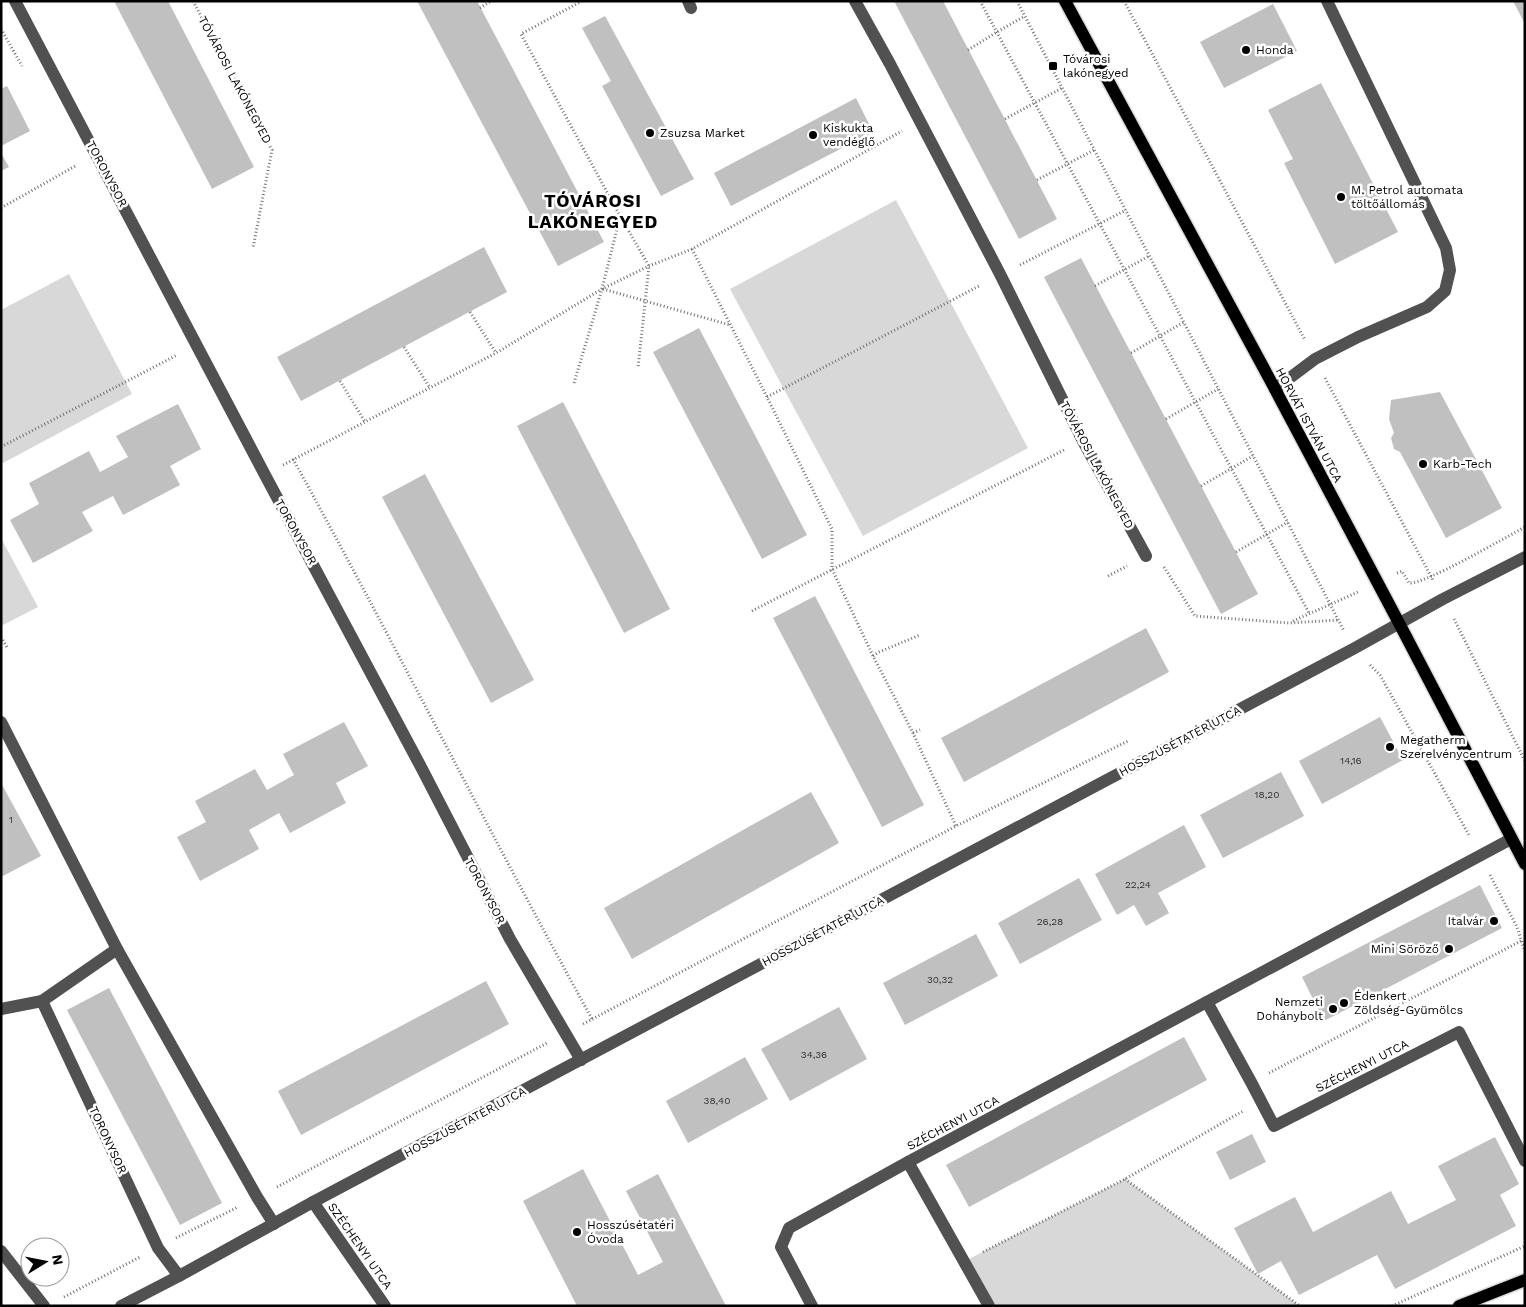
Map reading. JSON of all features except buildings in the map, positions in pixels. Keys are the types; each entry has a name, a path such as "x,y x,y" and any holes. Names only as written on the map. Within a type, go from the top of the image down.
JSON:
{"main road":[{"name":"HORVÁT ISTVÁN UTCA","path":"1065,1 1275,389 1525,864"},
{"path":"1459,1306 1525,1280"}],"street":[{"name":"TORONYSOR","path":"15,1 510,939 582,1060"},
{"name":"TÓVÁROSI LAKÓNEGYED","path":"855,1 1000,274 1083,440 1146,556"},
{"path":"1275,389 1315,359 1358,337 1427,307 1444,291 1450,270 1446,248 1327,1"},
{"name":"HOSSZÚSÉTATÉR UTCA","path":"120,1306 1525,557"},
{"path":"1,722 117,949 274,1224"},
{"name":"SZÉCHENYI UTCA","path":"812,1306 781,1247 789,1228 908,1162 1511,839"},
{"path":"1,1009 42,1000 117,949"},
{"name":"TORONYSOR","path":"42,1000 158,1248 179,1276"},
{"name":"SZÉCHENYI UTCA","path":"1207,1002 1274,1126 1459,1032 1525,1161"},
{"path":"908,1162 989,1306"},
{"name":"SZÉCHENYI UTCA","path":"313,1202 385,1306"},
{"path":"1,1251 44,1306"}],"path":[{"name":"TÓVÁROSI LAKÓNEGYED","path":"193,1 272,150 253,248"},
{"path":"480,8 490,1"},
{"path":"571,1 573,6"},
{"path":"582,1 521,34 649,266 638,368"},
{"path":"980,1 1309,613"},
{"path":"1017,1 1353,649 1380,675 1480,856 1517,927 1525,952"},
{"path":"968,50 1025,16"},
{"path":"1005,119 1062,88"},
{"path":"265,475 496,353 602,289 649,266 692,249 920,121"},
{"path":"1037,180 1094,150"},
{"path":"1,208 77,165"},
{"path":"767,397 1126,210"},
{"path":"574,383 602,289 620,216"},
{"path":"692,249 832,529 832,569 956,826"},
{"path":"1095,286 1149,256"},
{"path":"602,289 730,325"},
{"path":"470,312 496,353"},
{"path":"1130,353 1184,322"},
{"path":"404,347 430,388"},
{"path":"1,447 178,355"},
{"path":"340,381 365,422"},
{"path":"1166,419 1218,389"},
{"path":"752,610 1030,469 1083,440"},
{"path":"1201,486 1253,456"},
{"path":"293,459 592,1019 956,826 1132,739"},
{"path":"1236,552 1288,522"},
{"path":"1290,623 1402,570 1409,583 1414,584 1431,577 1525,527"},
{"path":"1159,560 1195,616 1290,623 1339,620"},
{"path":"1108,576 1130,564"},
{"path":"873,656 920,635"},
{"path":"1,637 8,649"},
{"path":"913,734 920,730"},
{"path":"1251,1082 1521,941"},
{"path":"257,1197 565,1033"},
{"path":"963,1262 1125,1179 1261,1101"},
{"path":"1125,1179 1300,1306"},
{"path":"1392,1306 1525,1246"}],"shaded area":[{"path":"896,200 1028,448 863,536 730,289"},
{"path":"69,274 132,394 3,463 1,460 1,310"},
{"path":"1,538 38,607 1,626"},
{"path":"1125,1179 1300,1306 989,1306 963,1262"}],"place":[{"name":"Honda","path":"1246,50"},
{"name":"Tóvárosi lakónegyed","path":"1053,66"},
{"name":"Zsuzsa Market","path":"650,133"},
{"name":"Kiskukta vendéglő","path":"813,135"},
{"name":"M. Petrol automata töltőállomás","path":"1341,197"},
{"name":"Karb-Tech","path":"1423,464"},
{"name":"Megatherm Szerelvénycentrum","path":"1390,747"},
{"name":"Italvár","path":"1494,921"},
{"name":"Mini Söröző","path":"1449,949"},
{"name":"Édenkert Zöldség-Gyümölcs","path":"1344,1003"},
{"name":"Nemzeti Dohánybolt","path":"1333,1009"},
{"name":"Hosszúsétatéri Óvoda","path":"577,1232"}],"district":[{"name":"TÓVÁROSI LAKÓNEGYED","path":"593,211"}]}
